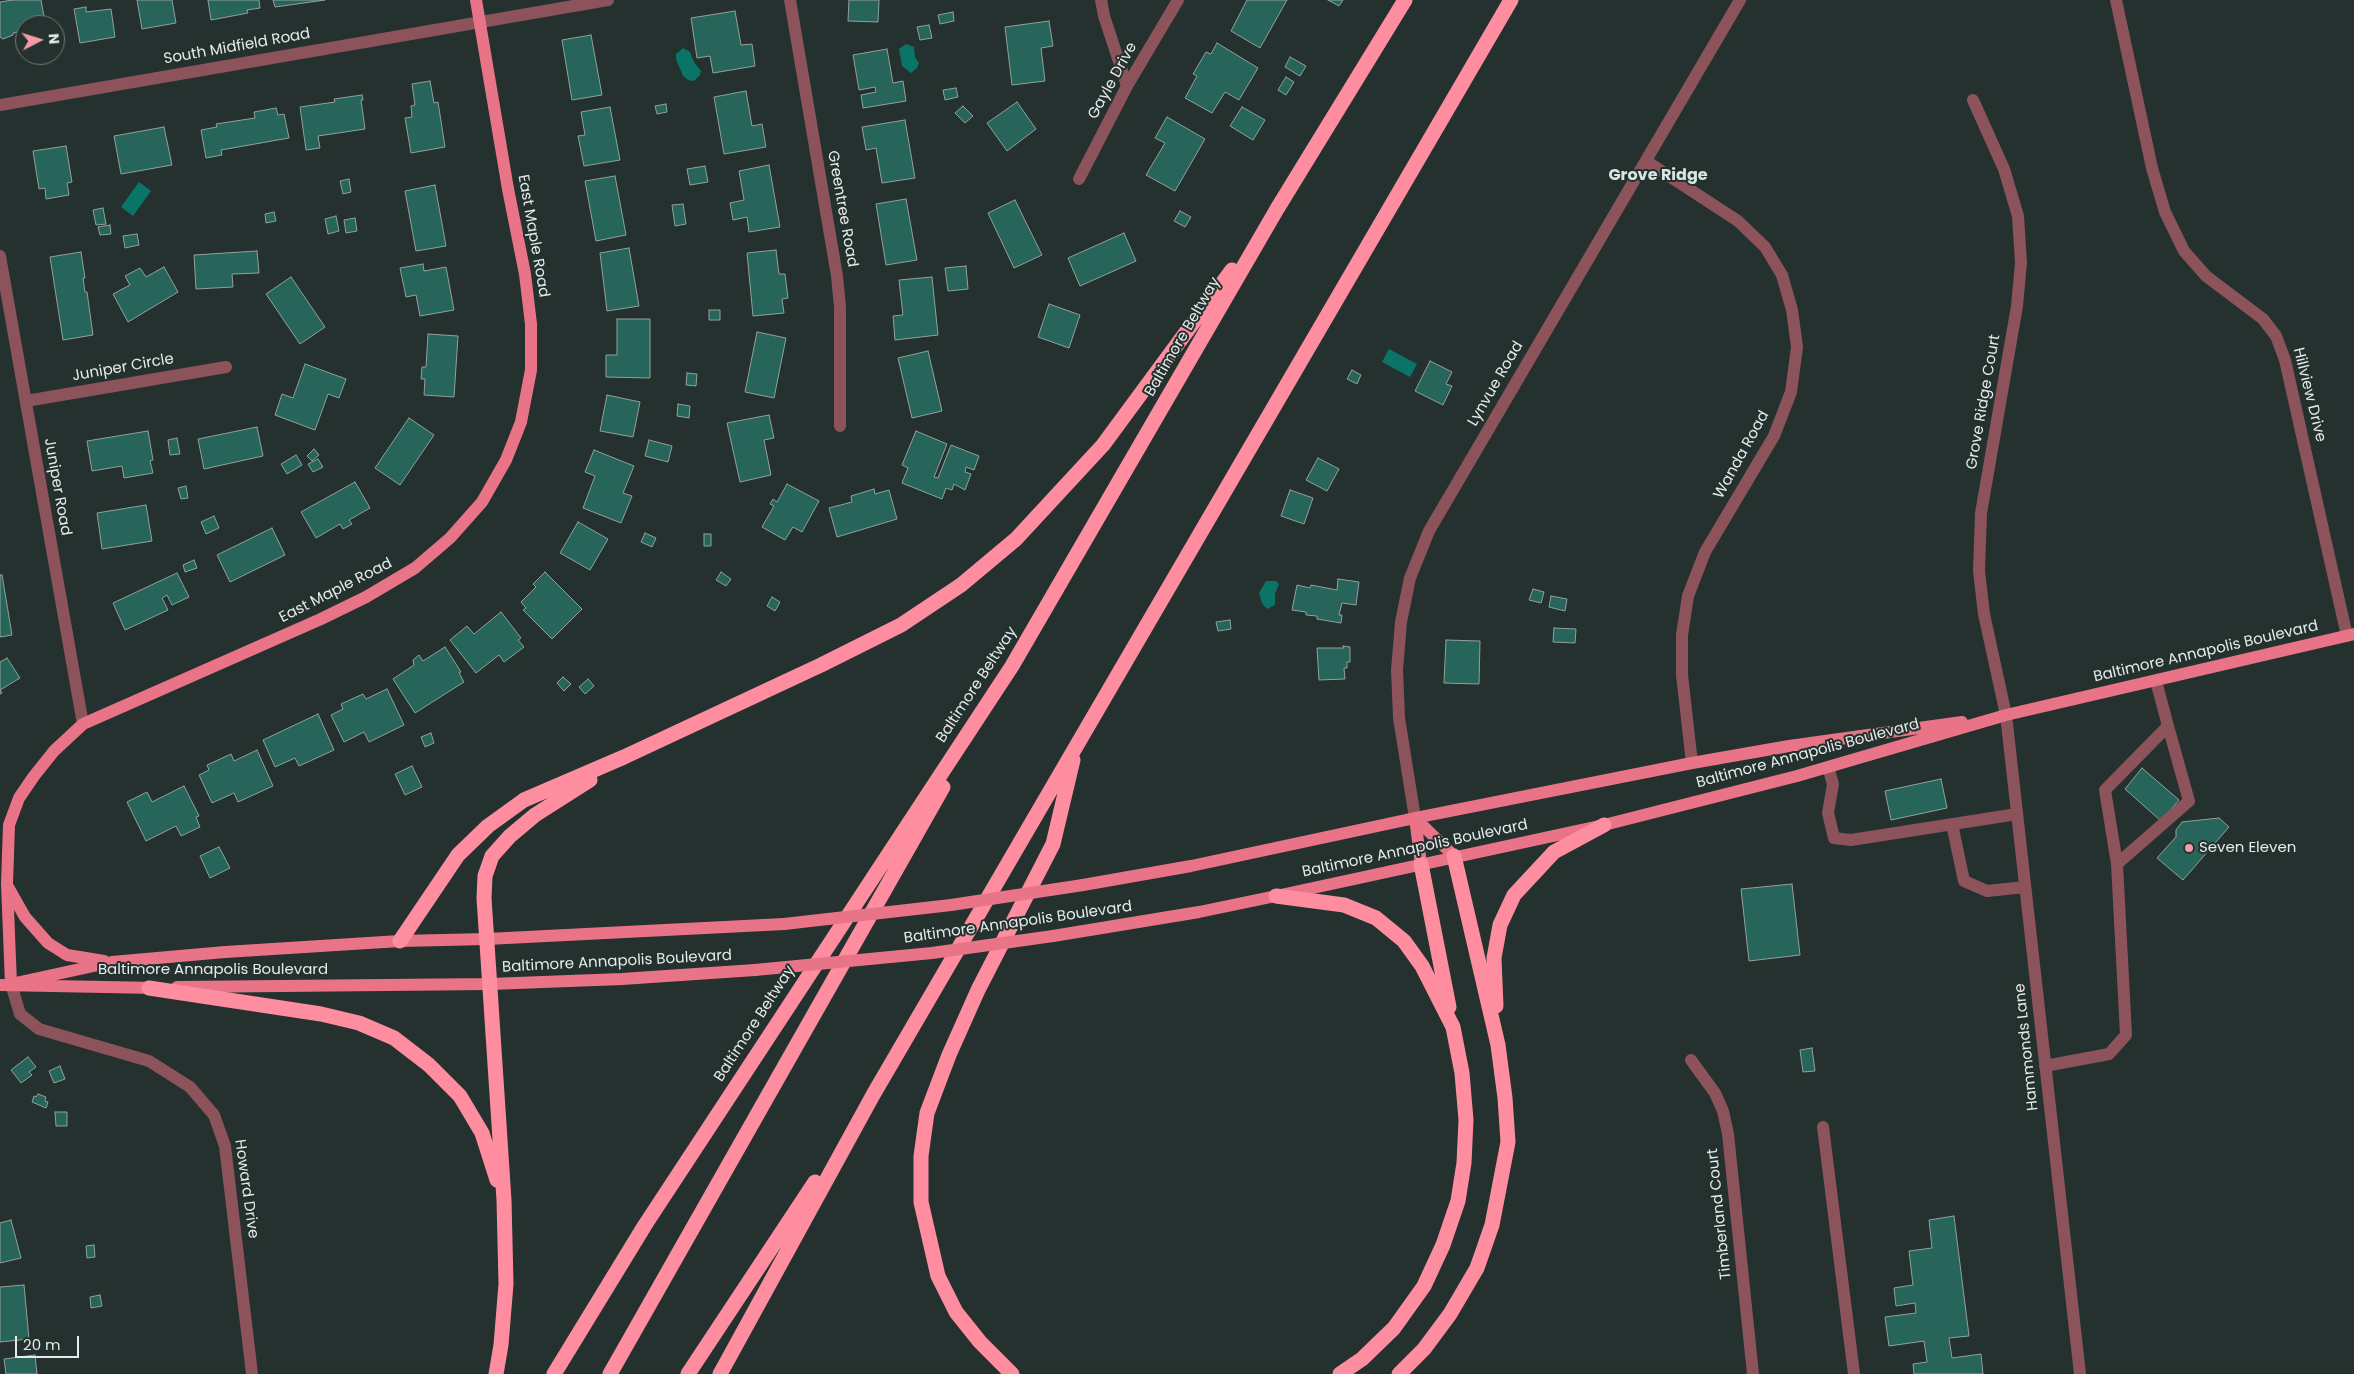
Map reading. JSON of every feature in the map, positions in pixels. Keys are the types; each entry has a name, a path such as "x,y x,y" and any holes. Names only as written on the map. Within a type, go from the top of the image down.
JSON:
{"highway":[{"name":"Baltimore Beltway","path":"554,1374 661,1201 1012,666 1277,209 1405,0"},
{"path":"720,1374 873,1095 1511,0"},
{"path":"400,940 458,855 488,826 524,800 624,757 821,665 901,625 961,585 1016,539 1104,445 1277,209"},
{"path":"610,1374 1012,666"},
{"path":"1012,1374 980,1342 956,1312 938,1276 921,1202 921,1156 927,1113 949,1055 978,990 1053,844 1078,742"},
{"path":"496,1374 501,1345 506,1284 504,1200 484,898 486,876 492,856 510,836 535,815 624,757"},
{"path":"1498,1045 1494,958 1500,924 1514,895 1554,852 1604,824"},
{"path":"1399,1374 1424,1349 1450,1314 1477,1268 1492,1225 1508,1142 1506,1098 1498,1045 1454,856"},
{"path":"1340,1374 1362,1359 1394,1328 1424,1286 1443,1245 1458,1201 1464,1163 1466,1120 1462,1073 1421,864"},
{"path":"1276,896 1344,905 1376,918 1404,941 1422,966 1453,1028"},
{"path":"149,988 321,1014 359,1023 394,1038 429,1065 460,1096 482,1133 504,1200"},
{"path":"688,1374 873,1095"}],"main road":[{"name":"East Maple Road","path":"6,985 6,884 9,825 19,798 54,752 83,724 366,598 422,562 450,538 486,494 506,460 521,422 531,370 531,324 525,274 508,189 476,0"},
{"name":"Baltimore Annapolis Boulevard","path":"6,985 149,988 490,984 622,979 754,970 932,953 1053,936 1199,912 1604,824 1828,768 2006,715 2350,635"},
{"name":"Baltimore Annapolis Boulevard","path":"6,985 112,962 400,940 488,939 784,924 951,905 1191,866 1416,818 1692,763 1789,746 2006,715"},
{"path":"1416,818 1454,856"},
{"path":"1416,818 1421,864"},
{"path":"0,897 6,884"},
{"path":"6,884 25,917 48,943 66,955 112,962"}],"street":[{"name":"South Midfield Road","path":"0,105 608,0"},
{"name":"Greentree Road","path":"790,0 837,276 840,307 840,426"},
{"path":"1101,0 1104,16 1127,86"},
{"name":"Gayle Drive","path":"1079,178 1127,86 1178,0"},
{"name":"Lynvue Road","path":"1416,818 1399,718 1397,670 1401,622 1410,578 1429,531 1740,0"},
{"name":"Hillview Drive","path":"2116,0 2152,168 2165,212 2184,251 2206,276 2263,319 2276,336 2286,360 2350,635"},
{"name":"Grove Ridge Court","path":"1973,100 2004,169 2010,188 2018,216 2022,263 2017,306 1981,512 1980,571 1984,614 2006,715"},
{"name":"Wanda Road","path":"1646,161 1738,221 1765,247 1782,275 1792,310 1797,347 1791,392 1774,436 1705,552 1688,596 1682,634 1682,675 1692,763"},
{"name":"Juniper Road","path":"0,256 74,684 83,724"},
{"name":"Juniper Circle","path":"26,401 226,367"},
{"path":"2117,864 2189,801 2156,681"},
{"name":"Hammonds Lane","path":"2006,715 2080,1374"},
{"path":"2045,1066 2109,1054 2126,1035 2117,864 2105,790 2168,726"},
{"path":"1828,768 1833,784 1828,813 1834,838 1851,840 2017,814"},
{"path":"1952,824 1964,881 1987,891 2025,887"},
{"name":"Howard Drive","path":"6,985 20,1014 38,1029 149,1061 190,1087 214,1115 225,1146 252,1374"},
{"name":"Timberland Court","path":"1691,1060 1715,1093 1723,1111 1728,1134 1753,1374"},
{"path":"1823,1127 1854,1374"}],"shaded area":[{"path":"906,44 914,47 915,57 919,63 917,68 911,73 902,66 899,49"},
{"path":"683,48 690,52 694,62 701,71 694,81 688,80 683,76 676,59 676,54"},
{"path":"139,182 151,191 133,216 121,207"},
{"path":"1389,349 1417,364 1410,377 1382,362"},
{"path":"1266,581 1276,581 1279,584 1275,594 1275,605 1267,609 1262,603 1259,593"}],"building":[{"path":"41,0 44,15 15,15 15,33 3,39 0,37 0,2"},
{"path":"137,0 172,0 176,23 142,29"},
{"path":"208,0 259,0 260,8 247,10 248,13 211,20"},
{"path":"273,0 325,0 275,7"},
{"path":"849,0 879,0 878,22 848,21"},
{"path":"1247,0 1287,0 1260,48 1231,31"},
{"path":"1328,0 1343,0 1339,6"},
{"path":"86,7 86,12 111,9 115,37 80,43 74,9"},
{"path":"735,11 741,45 752,44 755,66 713,73 710,56 697,58 691,18"},
{"path":"953,12 954,21 940,24 938,15"},
{"path":"1049,21 1053,46 1041,48 1045,81 1012,85 1005,27"},
{"path":"929,25 932,38 920,40 917,27"},
{"path":"591,35 602,95 572,100 562,40"},
{"path":"1217,43 1258,68 1239,100 1225,92 1212,113 1185,98 1197,76 1193,74 1206,52 1211,54"},
{"path":"887,49 893,83 903,81 906,101 863,108 861,95 876,92 875,87 859,90 853,55"},
{"path":"1290,57 1306,66 1300,76 1285,67"},
{"path":"1286,77 1294,82 1286,95 1278,90"},
{"path":"430,81 434,103 438,102 445,147 411,153 405,118 412,117 411,106 415,105 412,84"},
{"path":"956,88 958,97 945,100 943,90"},
{"path":"746,91 752,126 762,124 766,147 724,154 714,97"},
{"path":"362,95 365,129 318,136 320,148 306,150 300,107 335,102 334,99"},
{"path":"1017,102 1036,129 1007,151 987,123"},
{"path":"666,104 667,112 657,114 655,106"},
{"path":"963,106 973,116 965,123 955,113"},
{"path":"610,107 620,160 584,166 578,136 585,135 581,112"},
{"path":"1242,107 1265,120 1253,140 1230,126"},
{"path":"276,108 278,115 284,114 289,138 221,150 222,155 206,158 201,130 217,127 216,124 255,118 254,112"},
{"path":"1167,117 1205,139 1175,191 1146,175 1165,143 1155,138"},
{"path":"905,120 915,178 882,183 876,148 866,150 862,127"},
{"path":"164,127 172,165 121,174 114,136"},
{"path":"66,146 72,182 67,183 69,195 46,199 45,188 39,189 33,151"},
{"path":"769,165 780,227 749,232 747,217 733,220 730,203 744,200 739,171"},
{"path":"705,166 708,182 690,185 687,169"},
{"path":"615,176 626,235 596,241 585,181"},
{"path":"349,179 351,192 343,194 340,181"},
{"path":"435,185 446,246 416,251 405,191"},
{"path":"906,199 917,260 886,265 876,204"},
{"path":"1015,200 1042,255 1014,268 988,213"},
{"path":"683,204 686,224 675,226 672,205"},
{"path":"103,208 106,224 96,225 93,210"},
{"path":"1180,211 1191,217 1185,227 1174,221"},
{"path":"274,212 276,221 266,223 265,214"},
{"path":"336,216 339,231 328,234 325,219"},
{"path":"355,218 357,231 346,233 344,220"},
{"path":"110,225 111,234 100,235 98,227"},
{"path":"1124,233 1136,261 1080,286 1068,258"},
{"path":"137,234 139,245 125,248 123,236"},
{"path":"629,248 639,306 607,311 600,253"},
{"path":"776,250 779,274 785,274 788,298 782,299 784,313 753,316 747,253"},
{"path":"257,251 259,273 232,274 233,287 196,289 194,255"},
{"path":"81,252 85,292 87,292 93,335 63,340 50,257"},
{"path":"423,264 424,271 446,267 454,310 420,316 416,295 406,297 400,268"},
{"path":"966,266 968,289 948,291 945,268"},
{"path":"164,267 178,292 128,322 113,294 130,285 125,276 140,268 146,277"},
{"path":"291,277 325,327 300,344 266,294"},
{"path":"932,277 938,335 895,340 893,316 903,315 899,280"},
{"path":"1049,304 1080,315 1069,348 1038,337"},
{"path":"709,310 720,310 720,320 709,320"},
{"path":"617,319 650,319 650,378 606,377 606,355 617,355"},
{"path":"757,332 786,338 774,398 745,392"},
{"path":"428,334 458,336 454,397 424,395 425,379 421,379 422,367 426,367"},
{"path":"928,351 942,411 912,418 898,358"},
{"path":"1430,361 1452,372 1446,384 1452,386 1443,405 1415,391"},
{"path":"305,364 346,379 339,398 328,394 315,430 275,415 282,394 293,398"},
{"path":"1352,370 1361,375 1357,384 1347,379"},
{"path":"687,373 697,374 696,386 686,385"},
{"path":"607,395 640,402 633,437 600,431"},
{"path":"678,404 690,406 689,418 677,416"},
{"path":"769,415 774,438 764,440 771,475 740,482 727,423"},
{"path":"409,418 434,435 400,485 375,468"},
{"path":"257,427 263,456 204,469 198,439"},
{"path":"148,431 153,460 150,461 153,473 124,478 122,466 92,471 87,441"},
{"path":"916,431 947,444 934,477 938,478 951,445 979,456 974,470 966,467 965,472 971,474 965,490 954,484 952,490 946,488 942,499 902,483 908,468 902,465"},
{"path":"177,438 180,454 170,455 168,440"},
{"path":"649,440 672,446 668,462 645,456"},
{"path":"314,449 319,455 312,461 307,456"},
{"path":"594,450 634,466 623,493 632,496 621,523 583,508 595,476 585,472"},
{"path":"296,455 302,465 287,474 281,464"},
{"path":"1318,458 1339,469 1327,491 1306,480"},
{"path":"318,459 323,467 313,472 308,464"},
{"path":"355,482 370,508 349,520 352,524 343,529 340,524 316,538 301,512"},
{"path":"787,484 819,501 802,532 793,527 785,540 762,527 774,506 770,504 773,499 777,502"},
{"path":"186,486 188,498 181,499 178,488"},
{"path":"874,489 875,494 889,490 897,519 837,537 829,508 852,502 851,496"},
{"path":"1290,490 1313,498 1304,524 1281,516"},
{"path":"146,505 152,541 102,549 97,513"},
{"path":"214,516 219,528 206,534 201,522"},
{"path":"578,522 608,539 590,570 560,553"},
{"path":"272,528 285,555 230,582 217,555"},
{"path":"645,533 656,538 652,547 641,542"},
{"path":"704,534 711,534 711,546 704,546"},
{"path":"194,560 197,568 185,572 183,565"},
{"path":"545,572 582,609 552,639 523,610 526,608 521,602 536,587 533,584"},
{"path":"721,572 731,579 726,586 716,580"},
{"path":"177,573 189,597 172,605 167,595 162,598 168,610 125,630 113,603"},
{"path":"0,575 2,575 12,635 0,637"},
{"path":"1338,579 1359,582 1356,605 1342,603 1339,615 1342,615 1341,623 1317,619 1317,616 1306,615 1306,612 1292,610 1297,585 1310,588 1311,585 1337,590"},
{"path":"1533,589 1544,592 1541,603 1529,600"},
{"path":"1551,596 1567,599 1565,611 1549,607"},
{"path":"772,597 780,602 775,611 767,606"},
{"path":"501,612 521,638 518,640 524,647 504,662 499,655 476,673 450,640 467,626 474,634"},
{"path":"1230,620 1231,629 1218,631 1216,622"},
{"path":"1554,628 1576,629 1575,643 1553,642"},
{"path":"1446,640 1480,641 1479,684 1444,683"},
{"path":"1343,646 1350,647 1350,662 1347,662 1347,668 1344,668 1345,679 1319,680 1317,648 1344,648"},
{"path":"445,647 461,672 459,673 464,682 415,713 393,679 414,665 413,660 419,655 423,661"},
{"path":"7,658 20,678 0,690 0,662"},
{"path":"563,677 571,684 564,691 557,683"},
{"path":"588,679 594,686 585,694 579,687"},
{"path":"387,689 404,725 369,742 364,732 344,742 331,715 343,709 341,704 363,694 366,699"},
{"path":"318,714 334,750 299,766 295,758 275,767 263,740"},
{"path":"431,733 434,743 425,747 421,737"},
{"path":"257,750 273,786 238,802 234,793 212,803 199,775 209,770 207,765 231,754 234,761"},
{"path":"412,766 422,787 405,795 395,774"},
{"path":"2142,768 2179,800 2161,821 2125,789"},
{"path":"1941,779 1947,808 1891,820 1885,791"},
{"path":"184,786 199,816 196,817 200,827 181,836 176,826 146,841 127,802 147,792 152,802"},
{"name":"Seven Eleven","path":"2219,818 2229,827 2183,880 2157,858 2176,837 2176,830 2182,822"},
{"path":"219,847 230,868 210,878 200,856"},
{"path":"1792,884 1800,955 1749,961 1741,889"},
{"path":"1812,1048 1815,1071 1803,1072 1800,1050"},
{"path":"28,1057 36,1067 29,1072 32,1075 21,1083 11,1070"},
{"path":"60,1066 65,1079 54,1083 49,1071"},
{"path":"38,1094 46,1097 45,1101 48,1102 46,1108 32,1102 34,1096 36,1097"},
{"path":"55,1112 67,1112 67,1126 56,1126"},
{"path":"1954,1216 1969,1336 1949,1338 1952,1358 1981,1354 1983,1374 1914,1374 1913,1364 1927,1362 1924,1341 1889,1346 1885,1317 1916,1313 1915,1303 1896,1306 1894,1288 1913,1285 1909,1251 1932,1248 1929,1220"},
{"path":"11,1220 21,1258 0,1263 0,1223"},
{"path":"94,1245 95,1257 87,1258 86,1246"},
{"path":"24,1285 29,1339 0,1342 0,1287"},
{"path":"100,1295 102,1306 91,1308 90,1297"},
{"path":"35,1355 37,1374 6,1374 4,1359"}],"place":[{"name":"Seven Eleven","path":"2189,848"}],"district":[{"name":"Grove Ridge","path":"1658,176"}]}
